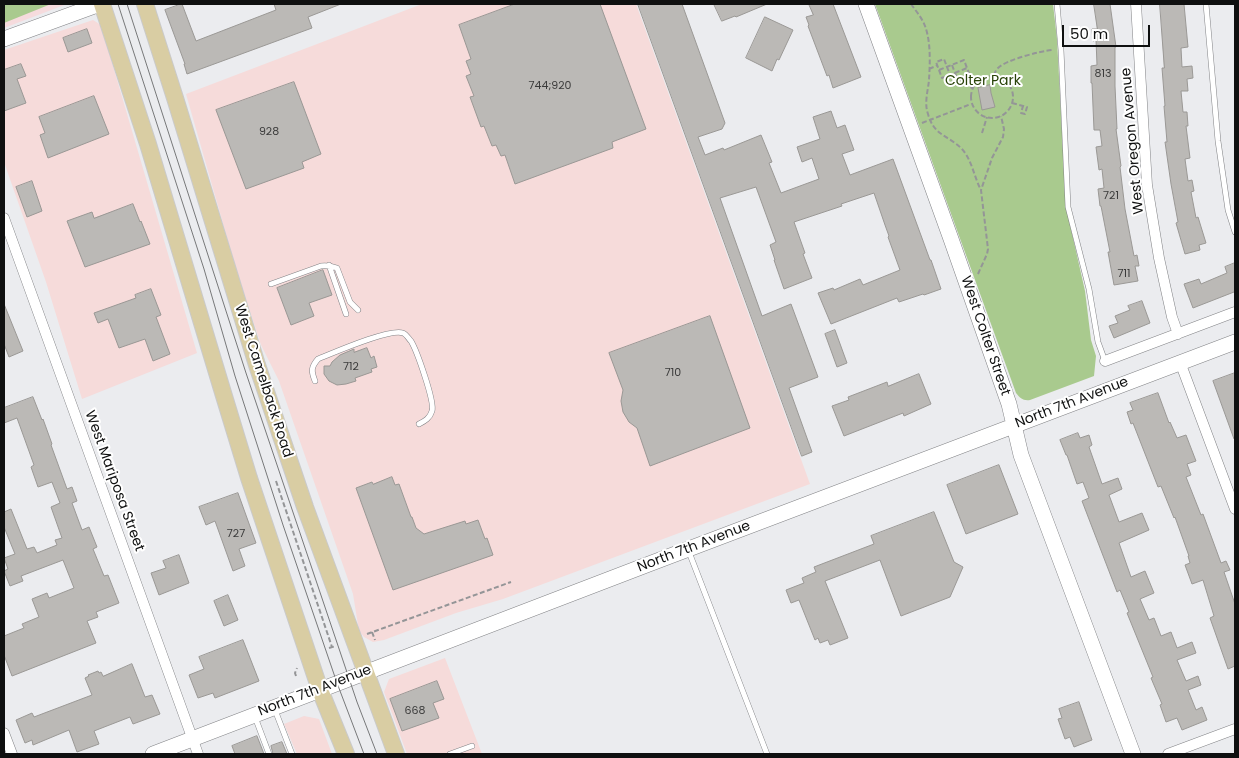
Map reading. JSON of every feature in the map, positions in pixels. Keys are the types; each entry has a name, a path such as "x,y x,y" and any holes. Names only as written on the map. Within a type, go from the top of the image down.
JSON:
{"main road":[{"path":"4,39 101,4 141,122 247,471 320,690 346,754"},
{"name":"West Camelback Road","path":"145,4 257,365 305,507 396,754"},
{"name":"West Colter Street","path":"866,4 1006,394 1021,454 1133,754"},
{"name":"North 7th Avenue","path":"153,754 1235,342"}],"street":[{"name":"West Oregon Avenue","path":"1136,4 1147,186 1159,258 1172,317 1178,334"},
{"name":"West Mariposa Street","path":"4,218 198,754"},
{"name":"North 7th Avenue","path":"1105,362 1235,312"},
{"path":"1180,362 1235,509"},
{"path":"1168,754 1235,729"},
{"path":"4,733 12,754"}],"lane":[{"path":"1057,4 1062,50 1068,207 1088,289 1098,342 1105,362"},
{"path":"1206,4 1218,141 1228,210 1235,232"},
{"path":"329,265 346,314"},
{"path":"271,284 321,266 329,265 337,268 350,302 358,310"},
{"path":"314,380 313,364 318,359 381,335 394,332 403,333 414,348 432,399 433,409 430,417 419,424"},
{"path":"688,549 767,754"},
{"path":"274,708 292,754"},
{"path":"254,715 269,754"},
{"path":"450,754 472,746"}],"path":[{"path":"911,4 925,26 929,47 927,110 930,120 936,130 962,149 969,159 976,182 982,190"},
{"path":"994,76 996,69 1015,59 1042,52 1062,50"},
{"path":"939,70 947,67 964,60 970,76 953,83 950,74 947,67 944,59 936,62 938,65 939,70 942,78 950,74 966,68"},
{"path":"929,69 938,65"},
{"path":"952,65 958,81"},
{"path":"994,76 1001,77 1011,86 1013,100 1007,112 1001,116 987,118 981,115 972,104 972,90 980,79 994,76"},
{"path":"967,77 972,90"},
{"path":"910,127 972,104"},
{"path":"1012,104 1023,106"},
{"path":"976,278 988,254 982,190 992,158 1003,137 1004,129 1001,116"},
{"path":"982,133 987,118"},
{"path":"276,481 330,648 336,646"},
{"path":"364,635 511,582"},
{"path":"372,632 375,640"}],"shaded area":[{"path":"4,4 67,4 4,28"},
{"path":"422,4 636,4 810,484 503,599 456,613 384,640 373,642 364,637 359,631 353,594 279,381 261,345 236,269 186,94"},
{"path":"93,20 101,25 197,353 82,399 46,282 4,162 4,50"},
{"path":"445,658 482,754 407,754 384,692 389,679"},
{"path":"304,716 319,719 332,754 297,754 284,724"}],"green space":[{"path":"4,4 51,4 4,23"},
{"name":"Colter Park","path":"875,4 1053,4 1057,39 1066,207 1085,291 1091,340 1096,356 1094,376 1030,400 1022,399 1016,393"}],"building":[{"path":"182,4 196,41 276,10 274,4 341,4 308,17 312,28 187,74 165,10"},
{"path":"515,4 600,4 646,129 612,142 613,148 515,184 505,155 501,156 496,145 492,146 484,126 481,127 470,97 474,96 466,76 471,74 466,61 471,59 459,25"},
{"path":"638,4 682,4 725,123 722,129 698,137 705,155 723,148 724,150 761,135 772,162 769,163 781,193 819,179 812,158 802,162 797,147 820,139 813,117 831,111 837,128 845,125 854,150 842,154 850,175 893,159 931,260 941,289 899,302 897,298 831,324 818,293 833,288 834,290 860,279 863,285 900,270 874,193 794,222 812,278 784,289 770,245 776,242 756,187 720,198 762,316 791,304 818,377 789,388 812,452 802,456"},
{"path":"714,4 767,4 722,21"},
{"path":"809,4 833,4 861,77 833,88 808,26 806,17 813,15"},
{"path":"1094,4 1110,4 1116,47 1116,129 1120,167 1125,209 1134,256 1137,255 1139,266 1135,266 1138,281 1114,285 1098,189 1104,188 1102,169 1099,170 1096,147 1102,146 1100,130 1094,130 1091,83 1091,66 1097,65 1096,40 1093,41 1092,29 1097,29"},
{"path":"1160,4 1184,4 1188,47 1181,48 1182,67 1192,66 1193,78 1187,79 1188,91 1181,91 1183,112 1187,112 1188,126 1186,126 1190,158 1185,159 1188,181 1192,180 1194,191 1191,192 1196,218 1198,217 1206,243 1199,245 1200,250 1185,254 1176,223 1178,222 1165,142 1167,142"},
{"path":"765,17 793,30 772,71 746,58"},
{"path":"87,29 92,43 68,52 63,38"},
{"path":"21,64 26,76 17,79 26,103 4,111 4,70"},
{"path":"294,82 321,154 302,162 304,168 246,189 216,110"},
{"path":"990,85 995,107 982,110 978,88"},
{"path":"94,96 109,134 48,158 40,135 45,133 39,117"},
{"path":"32,181 42,211 27,217 16,187"},
{"path":"133,204 150,244 85,267 67,221 92,212 94,218"},
{"path":"1235,263 1235,292 1193,308 1184,284 1199,279 1201,284 1227,273 1225,267"},
{"path":"323,270 332,295 309,303 314,316 291,325 277,288"},
{"path":"151,289 161,315 156,317 170,354 153,361 145,339 119,348 108,319 98,323 94,313 136,298 135,295"},
{"path":"1142,301 1150,323 1114,338 1109,326 1118,323 1115,316 1130,310 1128,306"},
{"path":"4,304 23,351 9,357 4,344"},
{"path":"710,316 750,428 650,466 637,428 629,422 623,412 621,401 623,390 609,353"},
{"path":"835,330 847,363 837,367 825,334"},
{"path":"367,348 371,358 374,356 377,367 371,369 372,372 355,378 356,381 346,384 337,385 329,381 324,374 324,366 330,366 340,355 354,349 354,352"},
{"path":"1235,373 1235,439 1234,439 1213,381"},
{"path":"919,374 931,404 904,416 903,413 844,436 832,406 849,400 848,397 887,382 888,386"},
{"path":"1158,393 1169,423 1177,438 1186,435 1196,461 1187,464 1191,475 1186,477 1201,515 1203,514 1221,563 1226,561 1230,570 1224,572 1235,604 1235,666 1228,669 1210,618 1214,616 1203,580 1192,584 1185,565 1190,563 1189,556 1175,517 1161,486 1158,487 1127,412 1133,410 1130,403"},
{"path":"33,397 43,419 67,489 72,487 77,501 72,503 82,530 89,527 97,547 93,549 104,576 108,575 119,603 96,612 98,617 87,621 96,643 12,676 4,655 4,636 24,628 22,624 39,617 32,599 47,593 49,598 74,588 63,560 21,576 23,581 10,586 4,571 8,569 4,558 15,554 4,527 4,512 11,509 27,549 34,547 37,553 57,545 55,540 62,538 51,507 60,503 52,482 38,487 31,467 34,465 17,418 4,423 4,408"},
{"path":"1078,433 1080,438 1089,435 1092,445 1089,447 1102,484 1118,478 1122,489 1109,495 1119,522 1142,513 1149,530 1119,543 1131,577 1145,571 1154,593 1140,599 1149,620 1154,618 1161,636 1171,632 1177,648 1192,642 1196,653 1177,660 1186,681 1198,676 1201,685 1188,690 1196,710 1202,707 1207,720 1182,730 1177,718 1166,722 1160,705 1162,704 1151,678 1153,677 1127,613 1129,612 1120,590 1117,592 1082,501 1089,498 1083,482 1077,484 1060,440"},
{"path":"999,465 1018,514 966,534 947,485"},
{"path":"392,477 395,485 399,484 416,528 424,534 465,521 466,524 478,520 493,555 393,590 356,488"},
{"path":"238,493 256,543 239,549 245,566 233,571 215,521 206,525 199,507"},
{"path":"934,512 954,562 963,567 950,597 901,616 880,560 825,581 848,638 830,645 828,640 820,643 818,638 815,640 799,600 791,603 786,590 804,583 802,578 816,572 814,567 874,544 871,536"},
{"path":"179,555 189,583 159,595 151,573 166,568 163,561"},
{"path":"228,595 238,620 224,626 214,601"},
{"path":"243,640 259,681 215,698 213,693 198,698 189,675 204,669 199,657"},
{"path":"132,664 145,697 152,695 160,714 133,724 130,717 94,731 99,744 77,752 69,730 33,745 32,740 25,743 16,720 32,713 34,717 92,695 85,678 88,675 98,671 103,676"},
{"path":"437,681 444,699 433,703 439,718 402,731 390,699"},
{"path":"1079,702 1092,740 1074,747 1070,737 1065,739 1058,719 1062,718 1059,709"},
{"path":"257,736 264,754 235,754 232,746"},
{"path":"282,742 287,754 273,754 271,746"}],"tram line":[{"path":"118,4 204,269 235,376 283,525 337,683 364,754"},
{"path":"127,4 246,373 357,702 377,754"}]}
